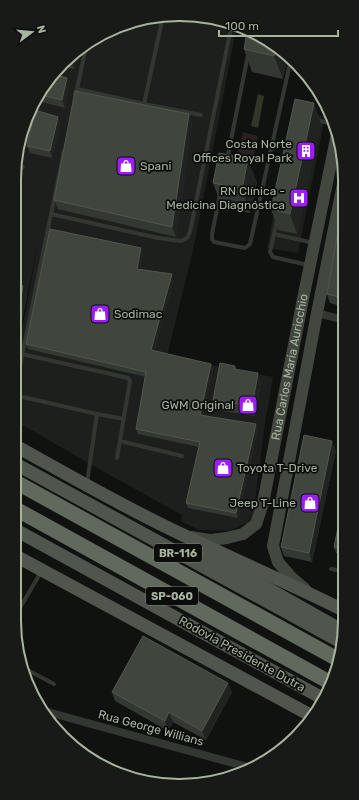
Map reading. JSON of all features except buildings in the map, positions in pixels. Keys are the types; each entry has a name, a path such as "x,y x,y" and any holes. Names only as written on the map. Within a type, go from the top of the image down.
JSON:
{"highway":[{"name":"SP-060","path":"21,485 334,658"},
{"name":"Rodovia Presidente Dutra","path":"21,512 326,680"}],"main road":[{"name":"Rua Carlos Maria Auricchio","path":"184,536 210,540 227,538 243,534 256,524 263,503 334,146"},
{"name":"Rua Carlos Maria Auricchio","path":"311,593 291,577 278,562 273,546 338,209"},
{"path":"303,299 317,313"},
{"path":"21,449 86,485 184,536 311,593 338,607"},
{"name":"BR-116","path":"21,467 337,640"},
{"path":"146,517 238,573 338,627"},
{"name":"Rodovia Presidente Dutra","path":"21,533 319,696"},
{"path":"21,560 308,714"}],"street":[{"path":"317,313 338,318"},
{"name":"Rua George Willians","path":"51,713 243,766"}],"lane":[{"path":"144,104 162,22"},
{"path":"51,214 158,238 181,242 187,238 192,224 231,29"},
{"path":"226,165 250,49"},
{"path":"75,98 85,53"},
{"path":"221,188 212,240 214,242 244,248 248,247 250,244 290,65"},
{"path":"77,89 202,115"},
{"path":"311,119 327,123"},
{"path":"21,359 65,144"},
{"path":"278,214 270,252 273,257 310,266"},
{"path":"274,234 314,243"},
{"path":"22,354 128,378 130,381 117,458"},
{"path":"21,397 124,419"},
{"path":"86,485 90,468 97,414"},
{"path":"120,441 182,456"},
{"path":"331,569 338,570"},
{"path":"21,606 42,570"},
{"path":"29,671 54,684"}],"shaded area":[{"path":"169,21 190,21 221,26 236,31 194,246 167,356 273,377 265,423 253,516 247,523 229,531 199,530 181,521 182,515 21,424 21,333 38,243 21,326 22,159 26,138 37,109 48,91 67,67 100,42 138,26"},
{"path":"258,94 264,96 258,128 251,126"},
{"name":"Costa Norte Offices Royal Park","path":"294,108 325,117 298,253 267,248"},
{"path":"243,132 258,136 253,160 237,156"}],"place":[{"name":"Costa Norte Offices Royal Park","path":"306,151"},
{"name":"Spani","path":"126,166"},
{"name":"RN Clínica - Medicina Diagnóstica","path":"299,198"},
{"name":"Sodimac","path":"100,314"},
{"name":"GWM Original","path":"248,405"},
{"name":"Toyota T-Drive","path":"223,468"},
{"name":"Jeep T-Line","path":"310,503"}]}
